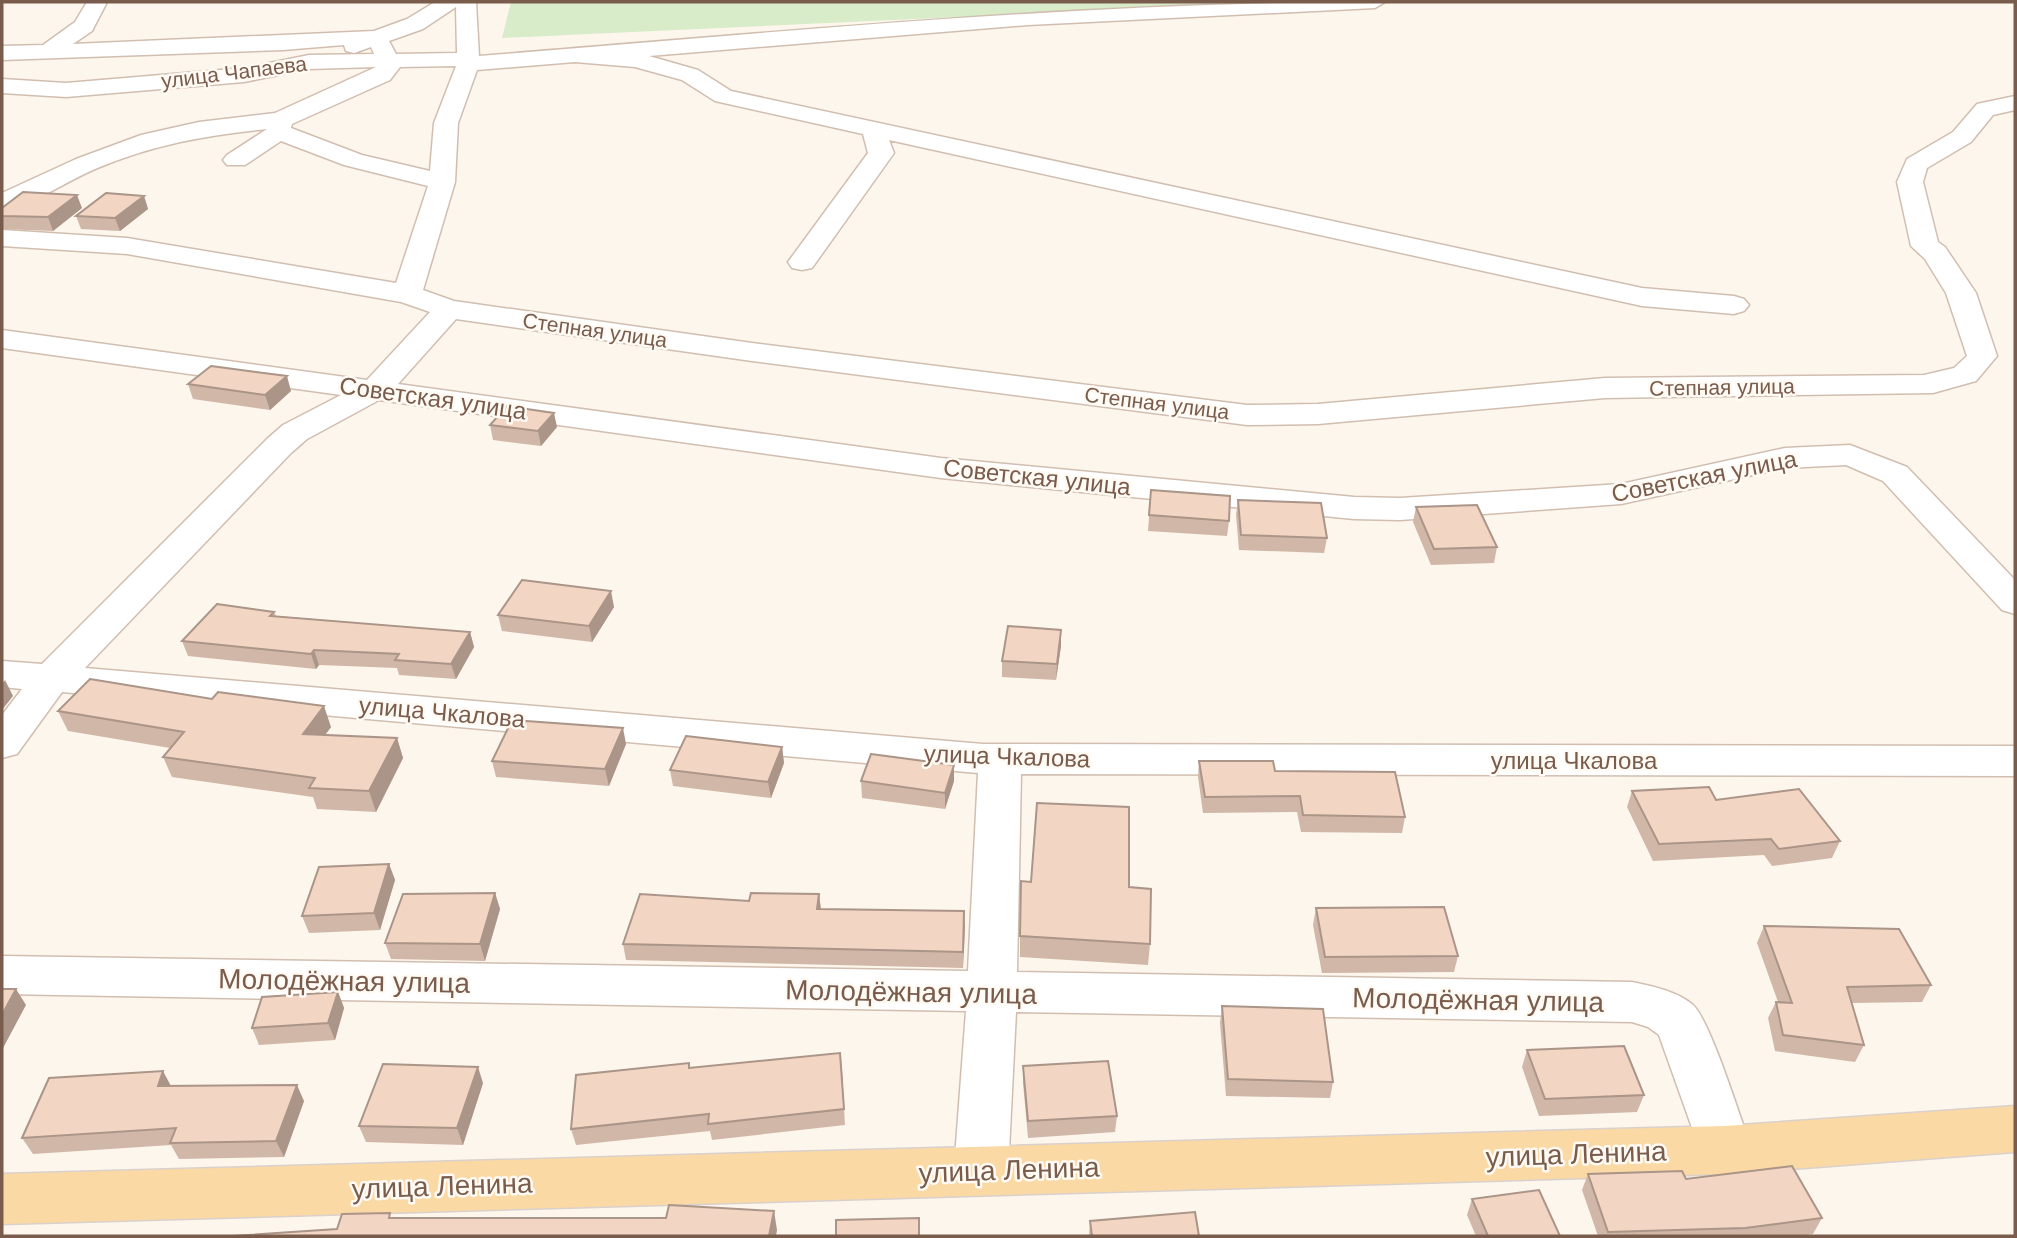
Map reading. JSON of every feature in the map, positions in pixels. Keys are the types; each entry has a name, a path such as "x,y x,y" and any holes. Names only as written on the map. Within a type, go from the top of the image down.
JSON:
{"main road":[{"name":"улица Ленина","path":"2,1199 1725,1150 2015,1129"}],"street":[{"path":"2,68 52,50 85,26 97,2"},
{"path":"325,37 430,2"},
{"path":"309,62 415,24 449,2"},
{"path":"407,294 442,182 446,123 468,62 466,2"},
{"path":"577,56 1028,19 1375,2"},
{"path":"2,53 284,43 325,37 377,38 454,49 468,62"},
{"path":"236,160 280,126 382,75 390,65 377,38"},
{"path":"577,56 627,59 678,68 706,81 723,96 1642,297 1734,305"},
{"name":"улица Чапаева","path":"2,86 31,90 66,90 244,75 309,62 468,62 577,56"},
{"name":"Степная улица","path":"2,238 127,246 407,294 449,309 752,352 1247,415 1318,414 1605,388 1924,385 1965,376 1978,366 1982,355 1961,293 1935,253 1925,246 1910,182 1916,164 1962,137 1985,110 2015,103"},
{"path":"2,203 66,172 148,141 202,128 280,126 354,160 442,182"},
{"path":"802,262 881,153 873,128"},
{"path":"2,180 2,188"},
{"path":"2,744 52,678 279,446 295,432 375,390 449,309"},
{"name":"Советская улица","path":"2,339 941,468 1354,509 1400,509 1621,494 1785,458 1850,455 1895,474 2015,602"},
{"name":"улица Чкалова","path":"2,674 1000,759 2015,761"},
{"path":"981,1171 992,994 1000,759"},
{"name":"Молодёжная улица","path":"2,975 992,994 1632,1002 1648,1005 1675,1017 1681,1026 1725,1150"}],"green space":[{"path":"511,2 1283,2 502,38"}],"building":[{"path":"23,192 77,195 48,217 2,216 2,208"},
{"path":"106,193 144,196 115,218 76,216"},
{"path":"211,366 287,376 265,395 188,384"},
{"path":"507,406 554,413 538,431 490,425"},
{"path":"1151,490 1230,496 1229,521 1149,515"},
{"path":"1238,500 1321,503 1327,538 1241,535"},
{"path":"1477,505 1497,547 1434,549 1416,507"},
{"path":"522,580 611,591 589,626 498,615"},
{"path":"217,604 274,612 270,616 470,632 451,664 395,660 399,654 314,650 311,654 182,641"},
{"path":"1008,626 1061,630 1057,664 1002,661"},
{"path":"90,679 212,699 218,692 324,706 303,734 397,738 369,791 309,788 315,778 163,757 184,732 58,711"},
{"path":"512,720 623,728 605,769 492,761"},
{"path":"686,736 782,747 768,782 670,770"},
{"path":"871,754 954,765 945,793 861,781"},
{"path":"1199,761 1273,761 1275,771 1395,772 1405,817 1303,815 1300,796 1205,797"},
{"path":"1709,787 1716,800 1799,789 1840,841 1779,849 1771,839 1659,844 1632,791"},
{"path":"1037,803 1129,807 1129,887 1151,889 1150,944 1020,936 1021,881 1031,882"},
{"path":"389,864 374,913 302,916 319,867"},
{"path":"495,893 480,944 385,943 403,894"},
{"path":"751,893 819,894 817,909 964,911 963,952 623,944 640,894 749,901"},
{"path":"1444,907 1458,956 1325,957 1316,908"},
{"path":"1764,926 1899,929 1931,985 1847,987 1864,1045 1783,1035 1776,1002 1792,1003"},
{"path":"2,989 16,989 2,1015"},
{"path":"338,992 328,1023 252,1028 262,997"},
{"path":"1222,1006 1323,1009 1333,1082 1228,1079"},
{"path":"1624,1046 1644,1095 1545,1099 1527,1050"},
{"path":"840,1053 844,1109 708,1124 709,1114 571,1129 576,1075 689,1063 689,1068"},
{"path":"1108,1061 1117,1116 1028,1121 1023,1066"},
{"path":"383,1064 478,1067 457,1128 359,1126"},
{"path":"163,1071 158,1086 297,1085 276,1141 170,1143 176,1128 22,1138 49,1078"},
{"path":"1792,1166 1822,1218 1745,1228 1608,1232 1588,1174 1682,1171 1686,1179"},
{"path":"1539,1190 1560,1236 1488,1236 1472,1199"},
{"path":"669,1205 774,1211 769,1236 232,1236 337,1229 342,1214 390,1213 389,1218 666,1218"},
{"path":"1195,1212 1199,1236 1092,1236 1090,1221"},
{"path":"919,1218 919,1236 836,1236 836,1220"}]}
